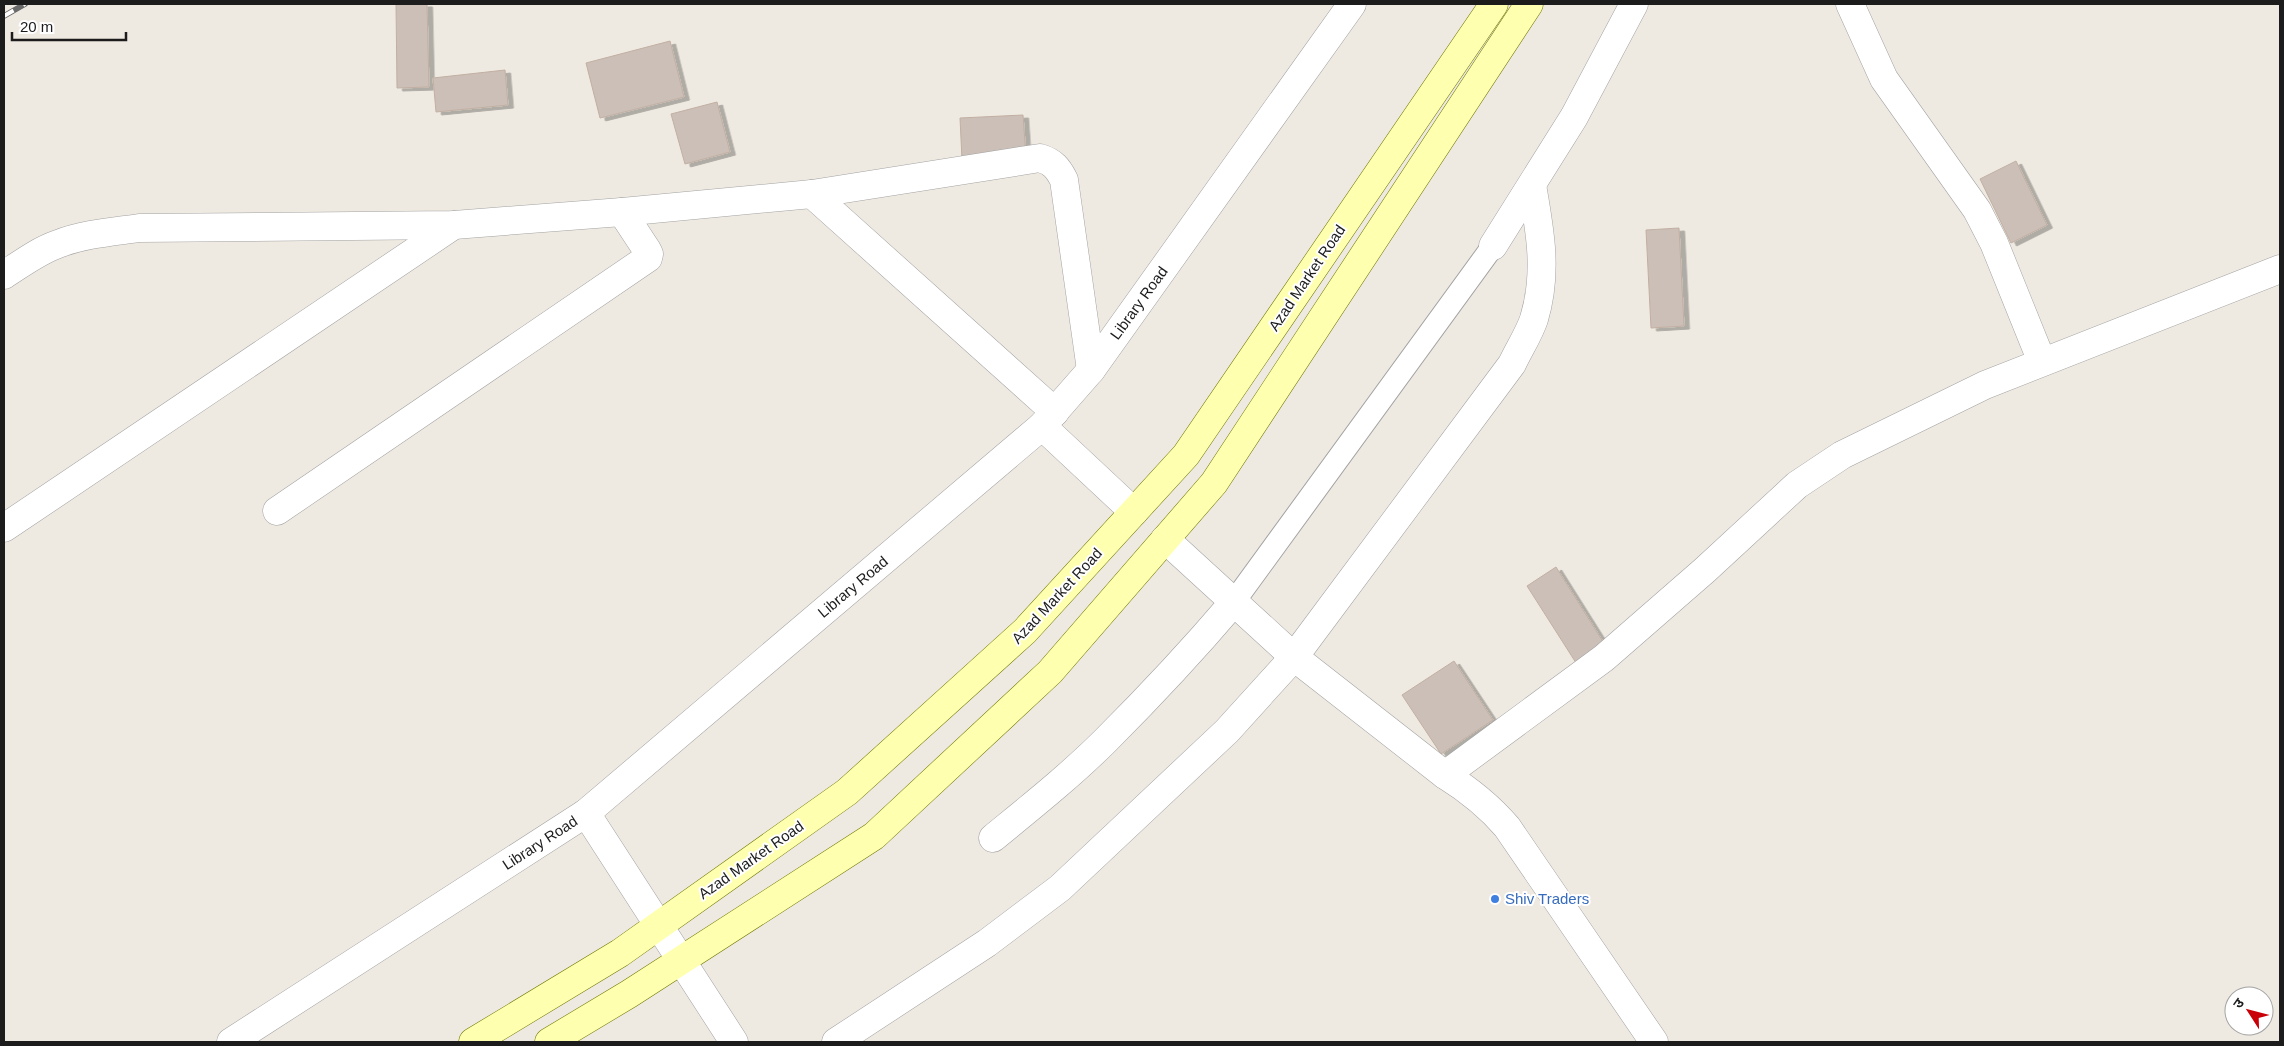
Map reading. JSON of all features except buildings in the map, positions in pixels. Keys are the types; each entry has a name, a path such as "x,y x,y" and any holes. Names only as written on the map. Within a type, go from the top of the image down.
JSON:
{"main road":[{"name":"Azad Market Road","path":"473,1042 620,953 847,792 1026,631 1186,455 1494,4"},
{"path":"549,1042 874,836 1050,672 1214,484 1529,4"}],"street":[{"name":"Library Road","path":"230,1042 586,813 1048,419 1091,370 1352,4"},
{"path":"1492,246 1574,117 1634,4"},
{"path":"1850,4 1884,79 1977,210 1994,244 2042,362"},
{"path":"4,276 34,256 58,244 92,234 138,228 454,225 622,212 812,194 1040,158 1050,161 1058,168 1064,180 1091,370"},
{"path":"836,1042 987,943 1060,888 1227,731 1294,657 1512,364 1534,320 1542,278 1542,246 1532,185"},
{"path":"812,194 1048,419 1134,512"},
{"path":"277,511 648,258 647,250 622,212"},
{"path":"4,528 454,225"},
{"path":"1445,774 1604,658 1705,570 1797,485 1842,455 1985,384 2280,269"},
{"path":"1165,539 1294,657 1445,774 1469,790 1507,827 1654,1042"},
{"path":"993,838 1070,774 1106,741 1196,646 1233,603"},
{"path":"586,813 681,960 731,1042"}],"lane":[{"path":"1233,603 1492,246"}],"railway":[{"path":"4,16 25,4"}],"place":[{"name":"Shiv Traders","path":"1495,899"}]}
